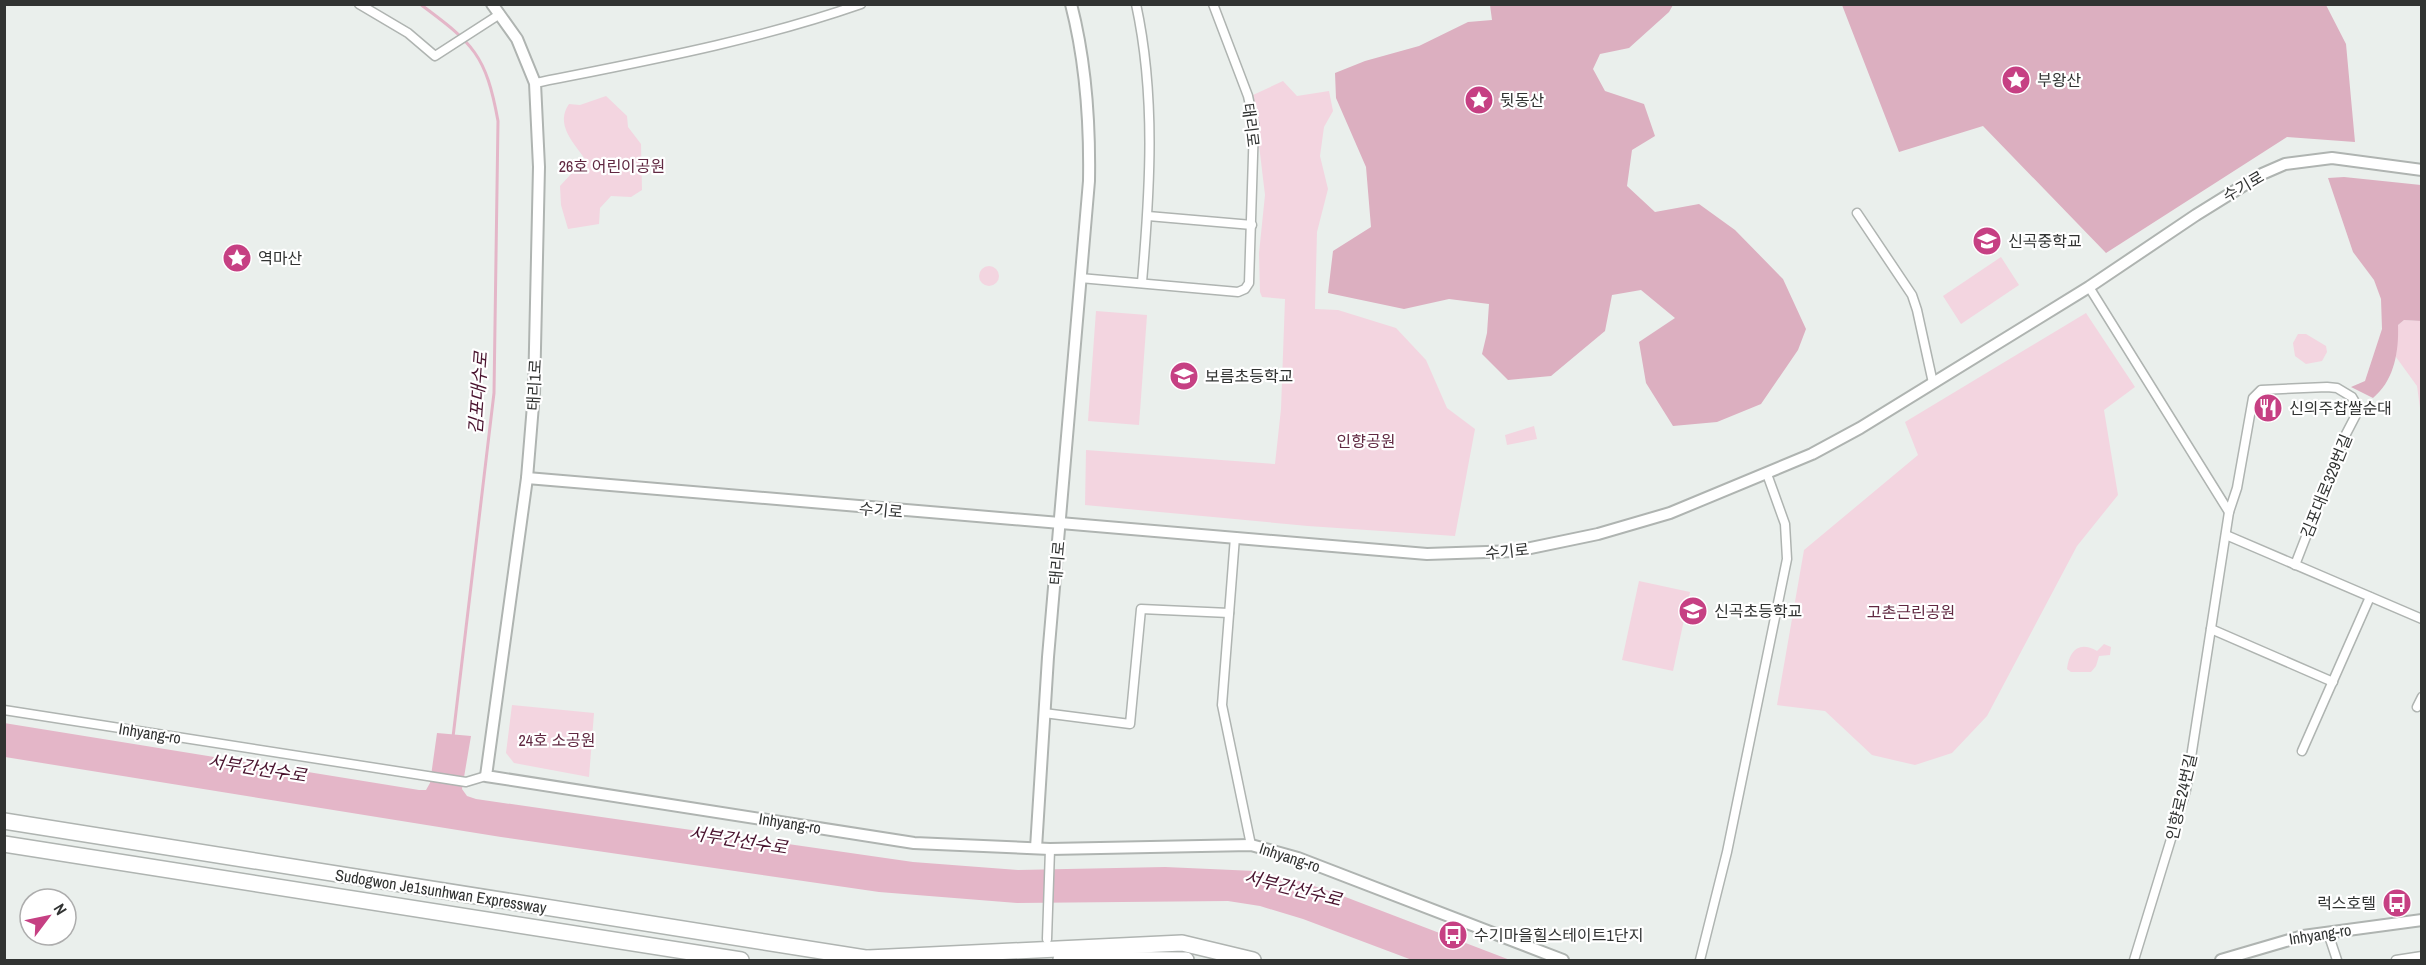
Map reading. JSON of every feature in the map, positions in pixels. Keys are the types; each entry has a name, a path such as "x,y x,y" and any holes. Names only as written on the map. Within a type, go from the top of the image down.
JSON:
{"highway":[{"name":"Sudogwon Je1sunhwan Expressway","path":"4,821 872,959"},
{"name":"Sudogwon Je1sunhwan Expressway","path":"4,844 741,960"},
{"path":"872,959 1182,943 1253,960"},
{"path":"872,959 1182,951 1220,960"},
{"path":"872,959 886,960"},
{"path":"872,959 895,960"},
{"path":"872,959 908,960"},
{"path":"872,959 949,960"},
{"path":"872,959 1186,960"}],"street":[{"path":"359,4 408,33 435,56 500,14"},
{"name":"태리1로","path":"486,776 527,478 537,314 540,134 535,83 517,39 492,4"},
{"path":"535,83 728,44 795,27 861,4"},
{"name":"태리로","path":"1036,848 1044,713 1090,144 1080,43 1071,4"},
{"path":"1136,4 1149,121 1148,216 1142,282"},
{"name":"태리로","path":"1080,278 1242,291 1250,283 1255,143 1251,110 1213,4"},
{"name":"수기로","path":"527,478 1060,525 1235,537 1427,554 1516,551 1556,545 1635,524 1767,474 1834,443 2089,287 2262,174 2286,164 2332,158 2421,170"},
{"path":"1857,213 1912,295 1933,383"},
{"path":"1148,216 1252,225"},
{"path":"2089,287 2229,512"},
{"name":"인향로24번길","path":"2134,960 2186,790 2229,512 2237,488 2251,407 2257,393 2272,389 2327,387 2337,388 2352,397 2359,409"},
{"name":"김포대로329번길","path":"2295,565 2346,434 2359,409"},
{"path":"1700,960 1727,852 1787,559 1785,524 1767,474"},
{"path":"2226,535 2421,619"},
{"path":"1235,537 1222,705 1251,845"},
{"path":"2302,751 2370,597"},
{"path":"1044,713 1130,724 1141,609 1229,613"},
{"path":"2211,629 2333,682"},
{"path":"2417,707 2421,697"},
{"name":"Inhyang-ro","path":"4,710 431,777 466,782 486,776 914,843 1050,849 1251,845 1298,858 1563,960"},
{"path":"1047,939 1050,849"},
{"name":"Inhyang-ro","path":"2221,960 2292,938 2421,920"},
{"path":"2328,933 2337,960"},
{"path":"2396,960 2421,956"}],"green space":[{"name":"인향공원","path":"1283,81 1297,96 1329,91 1333,111 1324,127 1320,156 1328,189 1317,232 1315,309 1338,310 1396,328 1426,360 1447,408 1475,429 1455,536 1308,526 1085,505 1086,450 1275,464 1281,409 1285,299 1262,297 1260,292 1259,253 1265,195 1253,95"},
{"name":"26호 어린이공원","path":"606,96 627,116 628,127 641,144 642,190 631,197 611,196 600,208 599,224 568,229 561,205 560,186 585,159 567,133 565,111 569,104 580,105"},
{"path":"2001,257 2019,285 1961,324 1943,296"},
{"path":"989,266 996,269 999,276 996,283 989,286 982,283 979,276 982,269"},
{"path":"1096,311 1147,315 1139,425 1088,421"},
{"name":"고촌근린공원","path":"2086,313 2135,387 2104,410 2118,495 2077,546 1987,716 1952,753 1915,765 1872,755 1825,711 1777,705 1804,550 1918,455 1905,422"},
{"path":"2404,320 2421,321 2421,415 2417,386 2396,357 2398,325"},
{"path":"2298,334 2306,334 2326,346 2327,352 2322,361 2306,364 2295,356 2293,343"},
{"path":"1534,426 1537,439 1507,445 1505,435"},
{"path":"1639,581 1690,592 1673,671 1622,660"},
{"path":"2104,644 2111,647 2110,655 2099,656 2091,672 2071,672 2067,669 2072,653 2080,647 2097,651"},
{"name":"24호 소공원","path":"512,705 594,713 589,777 514,763 506,753"}],"shaded area":[{"path":"1490,5 1673,5 1669,12 1629,48 1600,54 1593,69 1605,91 1644,104 1655,136 1632,150 1627,186 1655,212 1699,204 1735,230 1783,279 1806,329 1798,350 1761,404 1717,422 1673,426 1646,383 1639,342 1675,318 1641,290 1612,295 1605,331 1551,376 1508,380 1482,354 1487,333 1489,304 1449,299 1404,309 1328,293 1333,251 1371,227 1366,167 1336,98 1335,73 1365,61 1419,46 1468,22 1492,20"},
{"path":"1842,5 2326,5 2346,44 2355,142 2287,137 2106,253 1983,126 1899,152"},
{"path":"2344,177 2421,185 2421,321 2404,320 2398,325 2394,365 2386,383 2373,398 2351,387 2365,381 2382,329 2381,299 2374,280 2353,252 2328,178"}],"water":[{"name":"서부간선수로","path":"4,723 419,790 426,790 430,783 437,733 471,736 462,789 467,796 476,799 913,862 1018,870 1165,867 1255,871 1299,881 1335,893 1510,960 1412,960 1303,919 1260,906 1228,901 1017,903 879,892 501,837 5,757"}],"waterway":[{"name":"김포대수로","path":"420,4 453,30 475,53 488,80 498,121 494,393 453,737"}],"place":[{"name":"부왕산","path":"2016,80"},
{"name":"뒷동산","path":"1479,100"},
{"name":"신곡중학교","path":"1987,241"},
{"name":"역마산","path":"237,258"},
{"name":"보름초등학교","path":"1184,376"},
{"name":"신의주찹쌀순대","path":"2268,408"},
{"name":"신곡초등학교","path":"1693,611"},
{"name":"럭스호텔","path":"2397,903"},
{"name":"수기마을힐스테이트1단지","path":"1453,935"}]}
